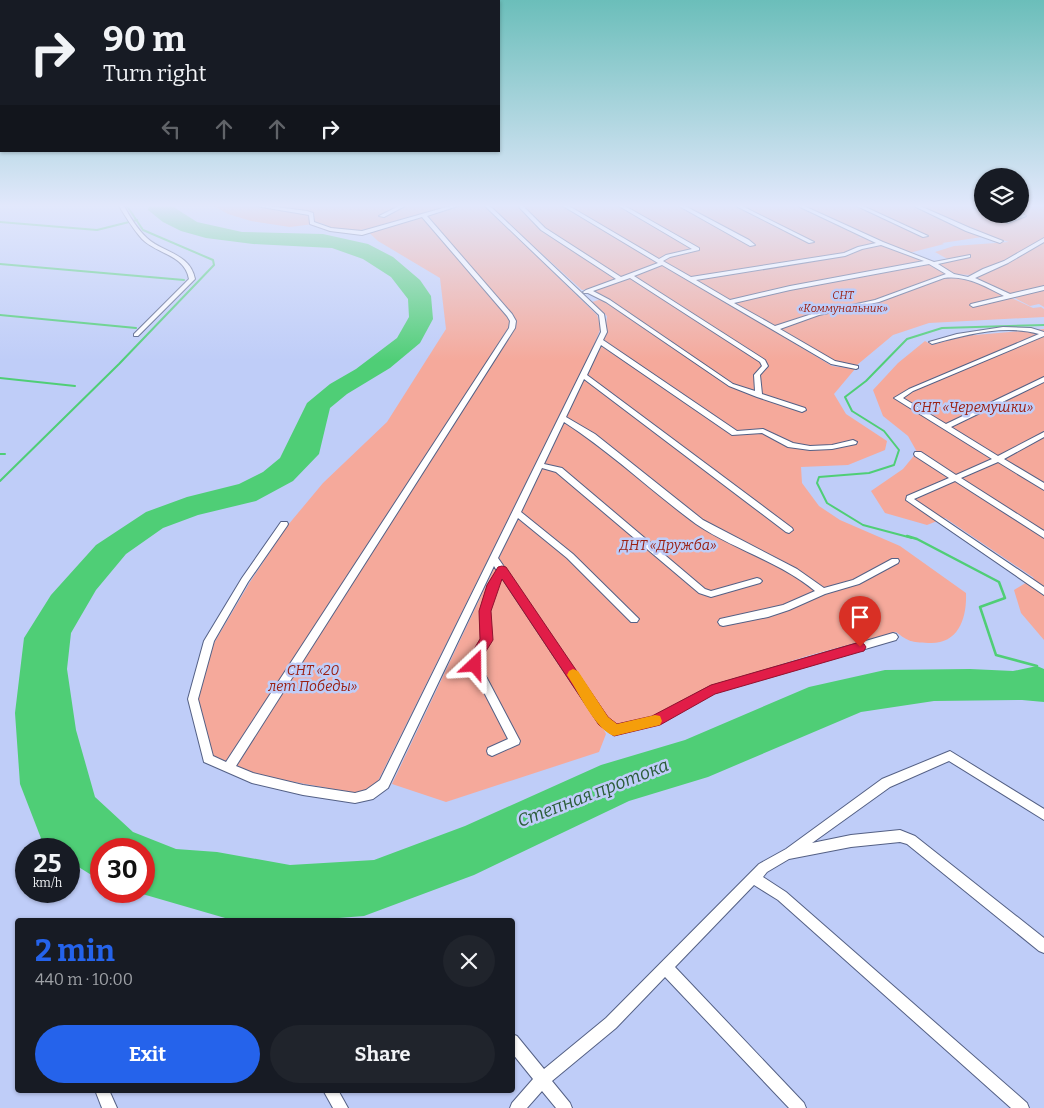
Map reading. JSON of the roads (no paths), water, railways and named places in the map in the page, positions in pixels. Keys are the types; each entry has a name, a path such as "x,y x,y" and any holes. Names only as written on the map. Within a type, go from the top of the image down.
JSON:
{"street":[{"path":"136,335 192,280 192,274 181,261 175,258"},
{"path":"229,767 512,328 513,322 510,315 460,258"},
{"path":"284,524 245,580 209,641 193,699 208,759 252,778 303,790 355,798 369,795 384,784 604,332 602,315 540,258"},
{"path":"587,258 621,279"},
{"path":"654,258 833,364 856,367"},
{"path":"578,294 631,276 666,258"},
{"path":"692,279 821,258"},
{"path":"919,258 952,275"},
{"path":"730,302 790,288 959,258"},
{"path":"970,278 1013,258"},
{"path":"774,329 817,314 877,302 943,276 952,275 970,278 1009,296"},
{"path":"631,276 763,361 765,366 757,375 759,396"},
{"path":"974,305 1044,288"},
{"path":"588,292 608,302 732,385 802,410"},
{"path":"932,342 961,334 1031,328 1043,333"},
{"path":"1043,333 911,390 898,398 1044,486"},
{"path":"600,341 735,433 763,431 791,444 810,448 832,447 853,442"},
{"path":"583,375 789,530"},
{"path":"945,427 1044,379"},
{"path":"562,417 592,436 700,522 718,534 776,562 814,584 822,592"},
{"path":"1044,434 998,459 910,498 910,500 1044,592"},
{"path":"918,454 1044,535"},
{"path":"539,465 559,470 702,591 711,594 757,581"},
{"path":"516,512 570,556 634,619"},
{"path":"494,559 604,721 614,730 655,721 711,690 893,637"},
{"path":"723,622 768,614 822,592 856,582 895,562"},
{"path":"492,751 515,741 475,665 475,659 486,640 485,611 493,585 502,570"},
{"path":"517,1108 543,1079 611,1023 769,863 787,854 886,783 950,756 1044,815"},
{"path":"787,854 851,841 900,836 911,840 1044,946"},
{"path":"754,878 782,896 1022,1108"},
{"path":"666,968 799,1108"},
{"path":"515,1045 565,1108"},
{"path":"103,1093 110,1108"},
{"path":"332,1093 340,1108"}],"water":[{"path":"359,258 394,258 420,280 431,296 433,319 420,343 390,368 347,394 330,408 319,454 293,481 256,501 198,515 163,528 126,554 96,590 71,633 67,669 76,730 95,797 133,832 148,838 90,838 90,874 80,868 80,838 41,838 20,784 15,713 24,638 51,595 96,545 146,512 187,497 239,484 263,472 280,458 307,403 330,384 356,369 397,338 409,317 408,299 391,277"},
{"name":"Степная протока","path":"1037,666 1044,669 1044,702 1022,700 934,701 861,712 708,777 629,801 474,875 364,916 338,918 225,918 155,898 155,841 176,849 217,852 290,865 374,860 465,826 601,765 685,740 809,687 885,670 970,669 1013,671"}],"waterway":[{"path":"0,481 119,364 214,265 213,260 208,258"},
{"path":"0,264 184,280"},
{"path":"0,315 136,328"},
{"path":"912,538 863,525 827,503 817,483 819,477 869,473 894,465 899,450 884,431 852,411 845,397 866,381 907,339 942,328 1044,325"},
{"path":"0,378 75,386"},
{"path":"0,454 5,454"},
{"path":"907,536 917,539 999,582 1005,598 980,607 996,655 1037,666"}],"park label":[{"name":"СНТ «Коммунальник»","path":"843,301"},
{"name":"СНТ «Черемушки»","path":"973,407"},
{"name":"ДНТ «Дружба»","path":"668,545"},
{"name":"СНТ «20 лет Победы»","path":"313,678"}]}
